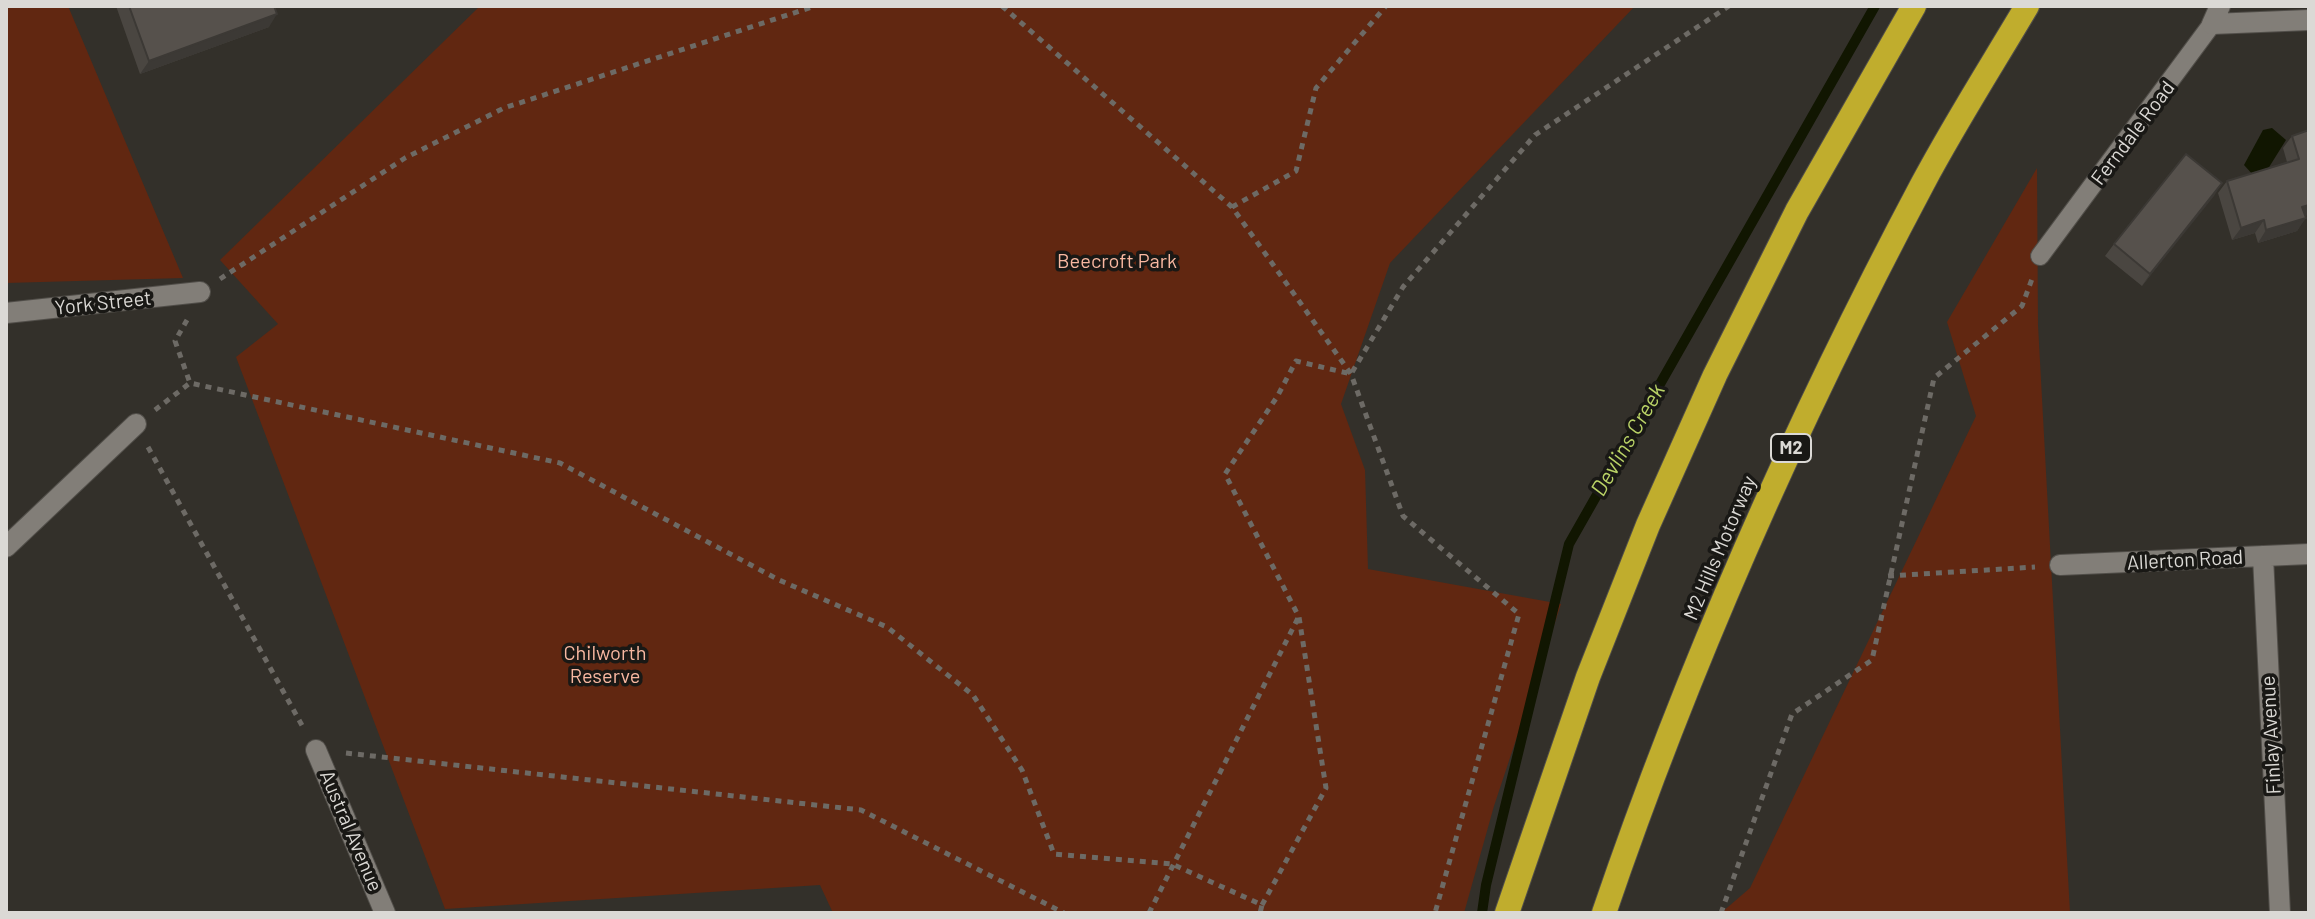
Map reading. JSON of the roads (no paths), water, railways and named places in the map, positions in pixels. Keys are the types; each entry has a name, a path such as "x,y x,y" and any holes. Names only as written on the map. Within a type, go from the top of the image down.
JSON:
{"highway":[{"path":"1507,913 1588,677 1648,525 1703,402 1797,211 1914,6"},
{"name":"M2 Hills Motorway","path":"1604,913 1645,793 1723,601 1823,377 1924,180 2027,6"}],"street":[{"path":"2216,15 2309,20"},
{"name":"York Street","path":"6,313 200,292"},
{"path":"6,547 136,424"},
{"name":"Allerton Road","path":"2060,565 2309,554"},
{"name":"Finlay Avenue","path":"2263,556 2280,913"},
{"name":"Austral Avenue","path":"316,750 385,913"}],"lane":[{"name":"Ferndale Road","path":"2040,256 2216,15"}],"waterway":[{"name":"Devlins Creek","path":"1482,913 1486,885 1569,544 1875,6"}],"park label":[{"name":"Beecroft Park","path":"1117,261"},
{"name":"Chilworth Reserve","path":"605,664"}]}
